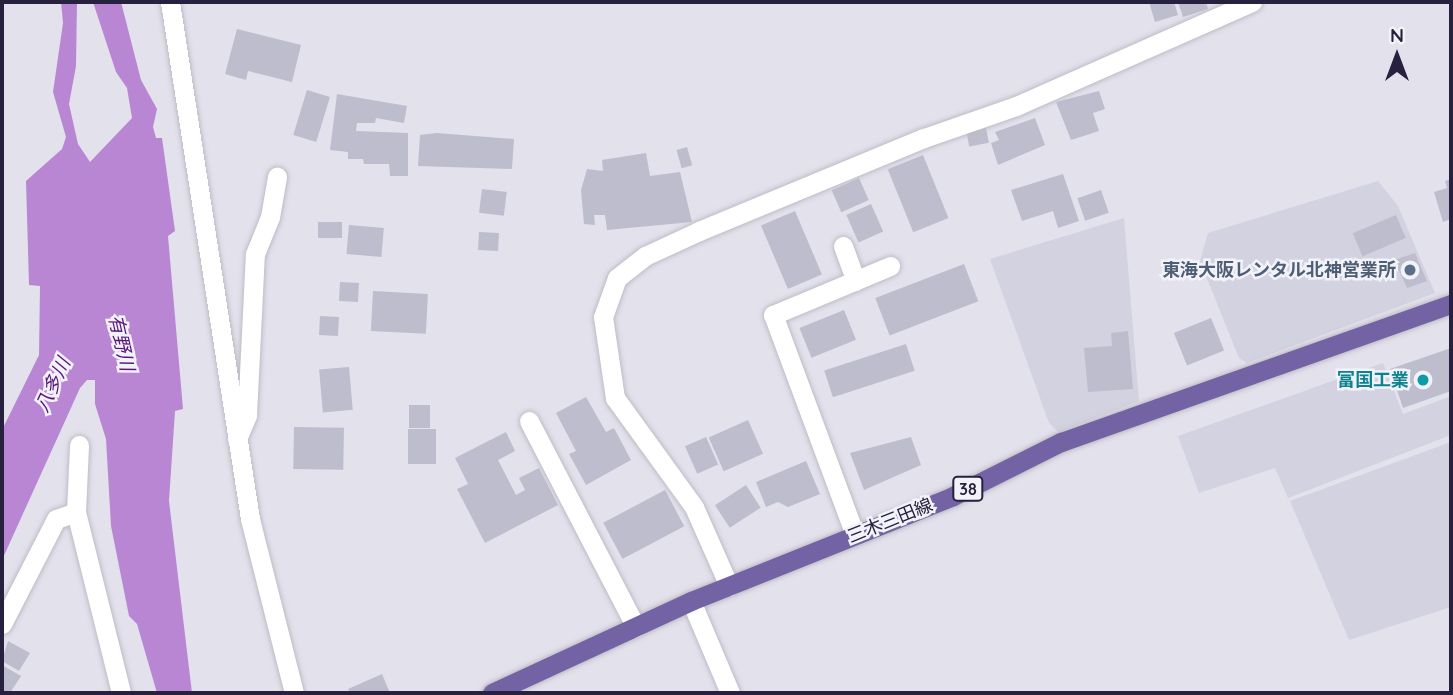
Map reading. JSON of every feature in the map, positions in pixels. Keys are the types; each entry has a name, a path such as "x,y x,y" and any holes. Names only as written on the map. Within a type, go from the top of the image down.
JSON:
{"main road":[{"name":"三木三田線","path":"492,693 691,601 953,496 1060,442 1451,304"}],"street":[{"path":"170,2 237,440 294,693"},
{"path":"729,586 694,506 615,398 603,317 617,278 645,256 698,231 924,138 1016,106 1225,8 1252,2"},
{"path":"237,440 247,415 255,254 270,217 277,177"},
{"path":"843,246 856,281"},
{"path":"855,535 773,315 890,267"},
{"path":"529,421 636,627"},
{"path":"79,445 76,512 121,693"},
{"path":"2,624 56,519 76,512"},
{"path":"691,601 730,693"}],"shaded area":[{"path":"1378,181 1398,206 1435,293 1247,363 1239,358 1200,261 1208,233"},
{"path":"1124,218 1139,401 1058,432 1049,423 990,259"},
{"path":"1383,363 1403,414 1451,396 1451,435 1288,498 1275,468 1199,493 1178,436"},
{"path":"1451,442 1451,607 1349,640 1290,501"}],"water":[{"path":"61,2 77,2 76,66 69,104 78,144 90,162 132,118 127,88 116,72 93,2 121,2 141,80 157,109 153,127 156,138 162,138 175,231 168,236 183,409 175,411 169,501 192,693 157,693 137,624 129,616 111,526 106,439 95,404 95,380 87,380 80,388 2,560 2,430 39,355 40,286 29,285 26,181 62,149 66,137 53,92 63,23"}],"building":[{"path":"1149,2 1174,2 1178,15 1155,22"},
{"path":"1178,2 1206,2 1208,9 1183,17"},
{"path":"237,29 301,45 292,82 248,71 246,80 225,74"},
{"path":"307,90 330,97 316,142 293,135"},
{"path":"1099,91 1105,109 1093,113 1099,131 1071,140 1056,102"},
{"path":"337,94 407,106 404,123 376,118 375,123 357,123 356,131 408,133 408,176 390,176 389,164 364,164 363,159 348,159 348,152 330,150"},
{"path":"1035,118 1045,145 998,165 991,143 999,140 995,132"},
{"path":"986,128 989,143 969,147 966,132"},
{"path":"437,133 514,139 512,169 418,166 420,135"},
{"path":"687,147 692,165 682,168 676,150"},
{"path":"646,153 650,176 680,172 692,222 607,230 605,215 594,215 595,225 584,224 581,190 587,169 603,171 602,160"},
{"path":"923,155 948,218 913,232 888,169"},
{"path":"1063,174 1079,221 1058,228 1053,211 1022,221 1011,190"},
{"path":"859,178 869,200 841,212 832,190"},
{"path":"1451,179 1451,219 1443,222 1434,192 1447,188 1445,181"},
{"path":"482,189 507,192 504,216 479,213"},
{"path":"1101,190 1109,213 1085,221 1077,198"},
{"path":"871,204 883,231 859,242 846,215"},
{"path":"795,211 822,275 788,289 761,225"},
{"path":"1396,215 1406,238 1363,256 1353,233"},
{"path":"318,222 342,222 342,238 318,238"},
{"path":"349,225 384,228 381,257 346,254"},
{"path":"479,232 499,233 498,251 478,250"},
{"path":"1415,253 1427,281 1407,288 1394,260"},
{"path":"964,264 978,301 890,335 875,298"},
{"path":"340,282 359,283 358,302 339,301"},
{"path":"373,291 428,294 426,334 371,331"},
{"path":"844,310 856,340 811,358 799,328"},
{"path":"320,316 339,317 338,336 319,335"},
{"path":"1211,318 1224,350 1187,365 1174,333"},
{"path":"1128,331 1133,389 1088,392 1084,348 1112,346 1111,333"},
{"path":"906,344 915,371 833,397 824,371"},
{"name":"富国工業","path":"1451,348 1451,391 1403,408 1390,369"},
{"path":"349,367 353,410 323,412 319,370"},
{"path":"586,397 606,432 614,428 631,460 586,485 569,454 576,451 556,413"},
{"path":"409,405 430,405 430,428 409,428"},
{"path":"748,420 763,454 724,471 709,437"},
{"path":"294,427 344,428 343,470 293,469"},
{"path":"408,429 436,429 436,464 408,464"},
{"path":"506,432 515,451 498,460 516,495 525,490 519,478 539,468 558,505 485,543 457,489 468,484 455,458"},
{"path":"706,437 718,464 697,474 685,446"},
{"path":"911,437 921,465 864,490 850,453"},
{"path":"806,461 820,494 788,507 778,502 766,507 756,482"},
{"path":"746,485 761,508 730,528 715,505"},
{"path":"665,490 684,526 622,559 603,523"},
{"path":"8,641 30,653 19,671 2,661"},
{"path":"2,665 21,676 10,693 2,692"},
{"path":"382,674 390,693 350,693 348,689"}],"place":[{"name":"東海大阪レンタル北神営業所","path":"1410,270"},
{"name":"富国工業","path":"1423,380"}],"water label":[{"name":"有野川","path":"121,343"},
{"name":"八多川","path":"53,385"}]}
